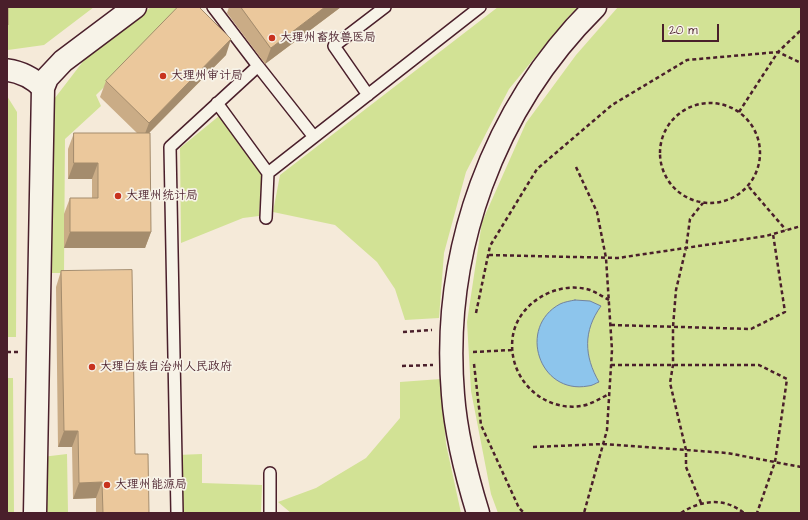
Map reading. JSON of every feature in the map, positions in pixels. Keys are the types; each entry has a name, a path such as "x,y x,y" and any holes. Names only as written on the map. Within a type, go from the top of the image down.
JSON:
{"street":[{"path":"35,513 43,88 47,78 63,61 136,7"},
{"path":"478,513 467,476 458,436 453,396 452,329 458,273 466,233 492,156 510,119 531,84 555,51 595,7"},
{"path":"7,70 16,71 38,82 43,88"}],"lane":[{"path":"213,7 314,137"},
{"path":"368,95 334,46 385,7"},
{"path":"268,173 480,7"},
{"path":"177,513 170,147 258,66"},
{"path":"217,104 268,173 266,218"},
{"path":"270,473 270,513"}],"path":[{"path":"739,112 778,52 801,30"},
{"path":"474,320 490,246 536,169 612,105 686,60 778,52 801,63"},
{"path":"708,102 724,105 739,112 751,123 759,138 761,155 758,172 749,187 736,198 720,203 703,204 687,198 673,188 664,173 661,162 661,141 668,126 678,114 692,106 708,102"},
{"path":"576,167 597,212 606,258 612,350 607,430 584,513"},
{"path":"749,187 786,230"},
{"path":"701,504 686,467 686,450 670,383 673,365 673,327 676,290 686,248 690,218 703,204"},
{"path":"488,255 618,258 766,236 801,226"},
{"path":"611,325 751,329 785,312 773,234"},
{"path":"609,301 590,290 570,288 551,291 534,301 521,316 513,335 513,355 518,374 529,390 545,401 563,407 583,406 610,394"},
{"path":"403,332 452,329"},
{"path":"472,346 481,425 519,508 524,513"},
{"path":"473,352 513,350"},
{"path":"402,366 452,364"},
{"path":"611,365 759,365 787,379 774,462 757,513"},
{"path":"533,447 603,444 727,453 801,467"},
{"path":"681,513 692,506 707,502 722,502 737,508 744,513"}],"green space":[{"path":"8,7 94,7 44,45 8,50"},
{"path":"151,7 186,7 96,95 101,106 65,139 64,273 46,273 48,107 91,51"},
{"path":"498,7 579,7 569,16 509,89 466,172 444,253 439,318 405,320 395,289 377,262 335,225 273,212 280,175"},
{"path":"618,7 801,7 801,513 498,513 491,494 471,391 467,322 482,222 526,123 576,55"},
{"path":"7,96 17,112 16,337 7,337"},
{"path":"219,116 262,174 259,216 243,218 181,243 180,148"},
{"path":"7,378 13,378 14,513 7,513"},
{"path":"441,379 446,444 461,513 291,513 278,502 316,488 366,458 400,418 400,382"},
{"path":"67,454 68,513 42,513 42,457"},
{"path":"202,454 202,483 262,485 261,513 180,513 177,455"}],"water":[{"path":"575,300 590,301 601,306 591,325 588,344 590,363 599,382 589,386 571,386 557,380 546,370 540,357 537,342 539,328 547,314 560,304"}],"building":[{"path":"8,7 8,25 7,25"},
{"name":"大理州审计局","path":"178,7 199,7 231,39 149,123 106,81"},
{"path":"241,7 325,7 271,48"},
{"name":"大理州统计局","path":"74,133 150,133 151,232 70,232 70,198 98,198 98,163 74,163"},
{"name":"大理白族自治州人民政府","path":"132,270 135,454 148,454 149,513 103,513 102,482 79,483 78,431 64,431 61,271"}],"place":[{"name":"大理州畜牧兽医局","path":"272,38"},
{"name":"大理州审计局","path":"163,76"},
{"name":"大理州统计局","path":"118,196"},
{"name":"大理白族自治州人民政府","path":"92,367"},
{"name":"大理州能源局","path":"107,485"}]}
